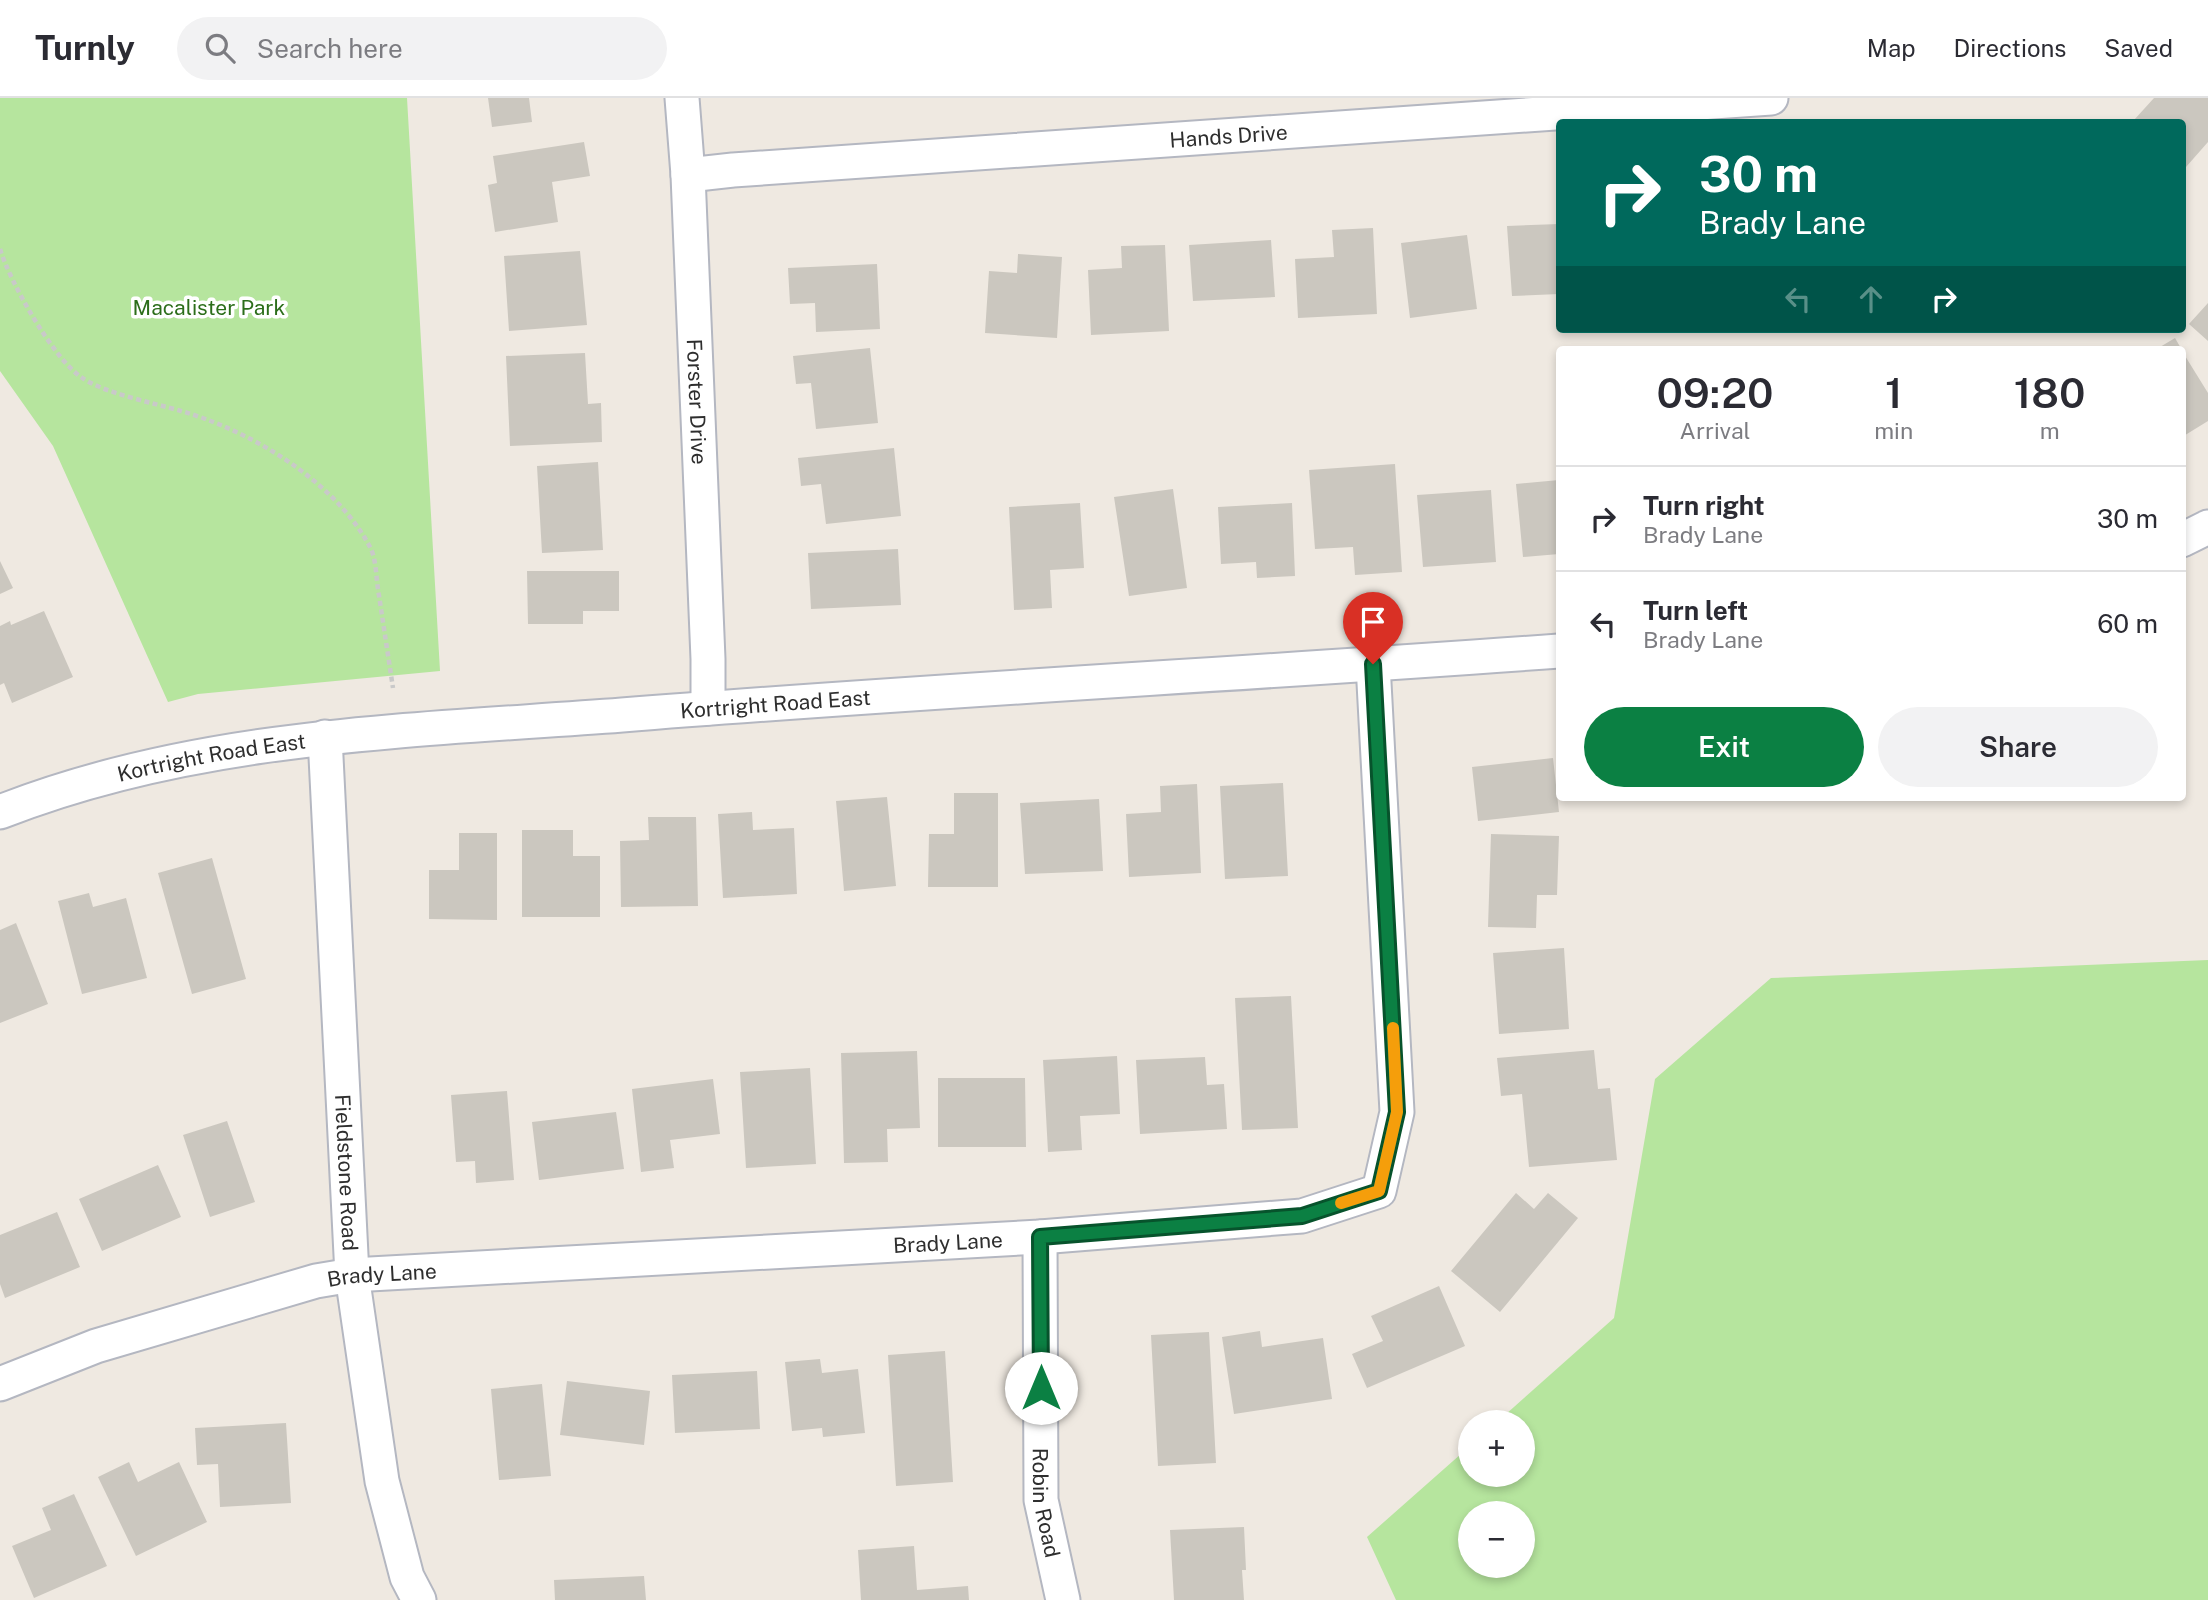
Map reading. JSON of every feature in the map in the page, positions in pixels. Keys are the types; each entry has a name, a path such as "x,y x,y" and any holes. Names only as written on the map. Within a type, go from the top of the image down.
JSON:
{"street":[{"name":"Forster Drive","path":"682,98 688,175 708,708"},
{"name":"Hands Drive","path":"688,175 1771,98"},
{"path":"2186,538 2208,527"},
{"name":"Kortright Road East","path":"0,812 131,771 226,751 325,737 708,708 1556,651"},
{"name":"Brady Lane","path":"0,1384 96,1346 316,1281 352,1275 1040,1237 1302,1216 1379,1191 1397,1112 1373,664"},
{"name":"Fieldstone Road","path":"325,737 352,1275 382,1481 407,1577 419,1600"},
{"name":"Robin Road","path":"1040,1237 1041,1500 1063,1600"}],"path":[{"path":"0,249 15,286 60,358 82,378 111,391 201,417 262,445 294,465 327,493 352,520 372,550 393,688"}],"green space":[{"name":"Macalister Park","path":"0,98 407,98 440,671 198,694 168,702 53,446 0,371"},
{"path":"2208,960 2208,1600 1396,1600 1367,1537 1458,1457 1458,1487 1535,1487 1535,1410 1511,1410 1614,1318 1655,1079 1771,978"}],"building":[{"path":"488,98 529,98 532,122 492,127"},
{"path":"2154,98 2208,98 2208,142 2186,167 2186,119 2135,119"},
{"path":"584,142 590,176 552,182 558,222 495,232 488,185 497,183 493,156"},
{"path":"1556,224 1556,294 1512,296 1507,226"},
{"path":"1373,228 1377,314 1298,318 1295,259 1334,257 1332,230"},
{"path":"1467,235 1477,309 1410,318 1401,243"},
{"path":"1271,240 1275,297 1193,301 1189,245"},
{"path":"1165,245 1169,331 1091,335 1088,270 1122,268 1121,246"},
{"path":"580,251 587,325 509,331 504,256"},
{"path":"1018,254 1062,257 1057,338 985,333 989,271 1017,273"},
{"path":"877,264 880,329 816,332 815,303 790,304 788,268"},
{"path":"2208,303 2208,341 2189,324"},
{"path":"2175,338 2180,346 2162,346"},
{"path":"870,348 878,423 816,429 811,383 796,384 793,356"},
{"path":"585,353 588,404 601,403 602,442 510,446 506,356"},
{"path":"2186,357 2208,393 2208,421 2186,435"},
{"path":"894,448 901,516 826,524 821,484 801,486 798,458"},
{"path":"598,462 603,550 542,553 537,466"},
{"path":"1395,464 1402,572 1355,575 1353,547 1315,549 1309,470"},
{"path":"1556,480 1556,554 1523,557 1516,484"},
{"path":"1173,489 1187,588 1129,596 1114,497"},
{"path":"1491,490 1496,562 1423,567 1417,495"},
{"path":"1080,503 1084,568 1050,570 1052,608 1014,610 1009,507"},
{"path":"1292,503 1295,576 1257,578 1256,562 1221,564 1218,507"},
{"path":"898,549 901,605 811,609 808,553"},
{"path":"0,561 13,588 0,594"},
{"path":"527,571 619,571 619,611 583,611 583,624 528,624"},
{"path":"44,611 73,677 12,703 4,683 0,685 0,626 10,621 11,625"},
{"path":"1553,758 1559,812 1478,821 1472,767"},
{"path":"1283,783 1288,876 1225,879 1220,786"},
{"path":"1197,784 1201,873 1129,877 1126,814 1161,812 1160,786"},
{"path":"954,793 998,793 998,887 928,887 929,834 954,834"},
{"path":"887,797 896,886 844,891 836,801"},
{"path":"1099,799 1103,871 1025,874 1020,803"},
{"path":"752,812 753,830 794,828 797,894 723,898 718,814"},
{"path":"648,817 696,817 698,906 621,907 620,841 649,840"},
{"path":"522,830 573,830 573,856 600,856 600,917 522,917"},
{"path":"459,833 497,833 497,920 429,919 429,870 459,870"},
{"path":"1491,834 1559,836 1557,895 1537,895 1536,928 1488,927"},
{"path":"212,858 246,979 192,994 158,873"},
{"path":"89,893 93,907 126,898 147,978 82,994 58,901"},
{"path":"16,923 48,1004 0,1023 0,930"},
{"path":"1564,948 1569,1029 1499,1034 1493,953"},
{"path":"1291,996 1298,1128 1242,1130 1235,998"},
{"path":"1594,1050 1598,1089 1610,1088 1617,1160 1529,1167 1522,1094 1501,1096 1497,1058"},
{"path":"917,1051 920,1128 887,1129 888,1162 844,1163 841,1053"},
{"path":"1117,1056 1120,1114 1080,1116 1082,1150 1048,1152 1043,1060"},
{"path":"1205,1057 1207,1085 1224,1084 1227,1129 1140,1134 1136,1060"},
{"path":"810,1068 816,1164 746,1168 740,1072"},
{"path":"938,1078 1025,1078 1026,1147 938,1147"},
{"path":"713,1079 720,1134 670,1140 674,1168 641,1172 632,1089"},
{"path":"507,1091 514,1180 476,1183 475,1161 456,1162 451,1095"},
{"path":"616,1112 624,1169 539,1180 532,1122"},
{"path":"227,1121 255,1202 210,1217 183,1135"},
{"path":"158,1165 181,1217 102,1251 79,1199"},
{"path":"1516,1193 1534,1209 1548,1193 1578,1218 1500,1312 1451,1271"},
{"path":"57,1212 80,1267 5,1298 0,1284 0,1235"},
{"path":"1439,1286 1465,1346 1367,1388 1352,1354 1383,1341 1371,1316"},
{"path":"1260,1331 1262,1347 1323,1338 1332,1399 1234,1414 1222,1337"},
{"path":"1209,1332 1216,1463 1158,1466 1151,1335"},
{"path":"945,1351 953,1482 896,1486 888,1355"},
{"path":"820,1359 822,1373 858,1369 865,1433 823,1437 822,1428 792,1431 785,1362"},
{"path":"757,1371 760,1429 675,1433 672,1375"},
{"path":"567,1381 650,1391 644,1445 560,1435"},
{"path":"542,1384 551,1476 499,1480 491,1389"},
{"path":"286,1423 291,1503 220,1507 218,1464 197,1465 195,1428"},
{"path":"129,1462 138,1482 179,1462 207,1522 136,1556 98,1477"},
{"path":"74,1494 107,1566 34,1598 12,1546 51,1530 42,1508"},
{"path":"1244,1527 1244,1600 1174,1600 1170,1530"},
{"path":"914,1546 917,1590 968,1586 969,1600 861,1600 858,1550"},
{"path":"644,1576 646,1600 555,1600 554,1580"}],"slow traffic":[{"path":"1341,1203 1379,1191 1397,1112 1393,1028"}],"route":[{"path":"1041,1388 1040,1237 1302,1216 1379,1191 1397,1112 1373,664"}]}
